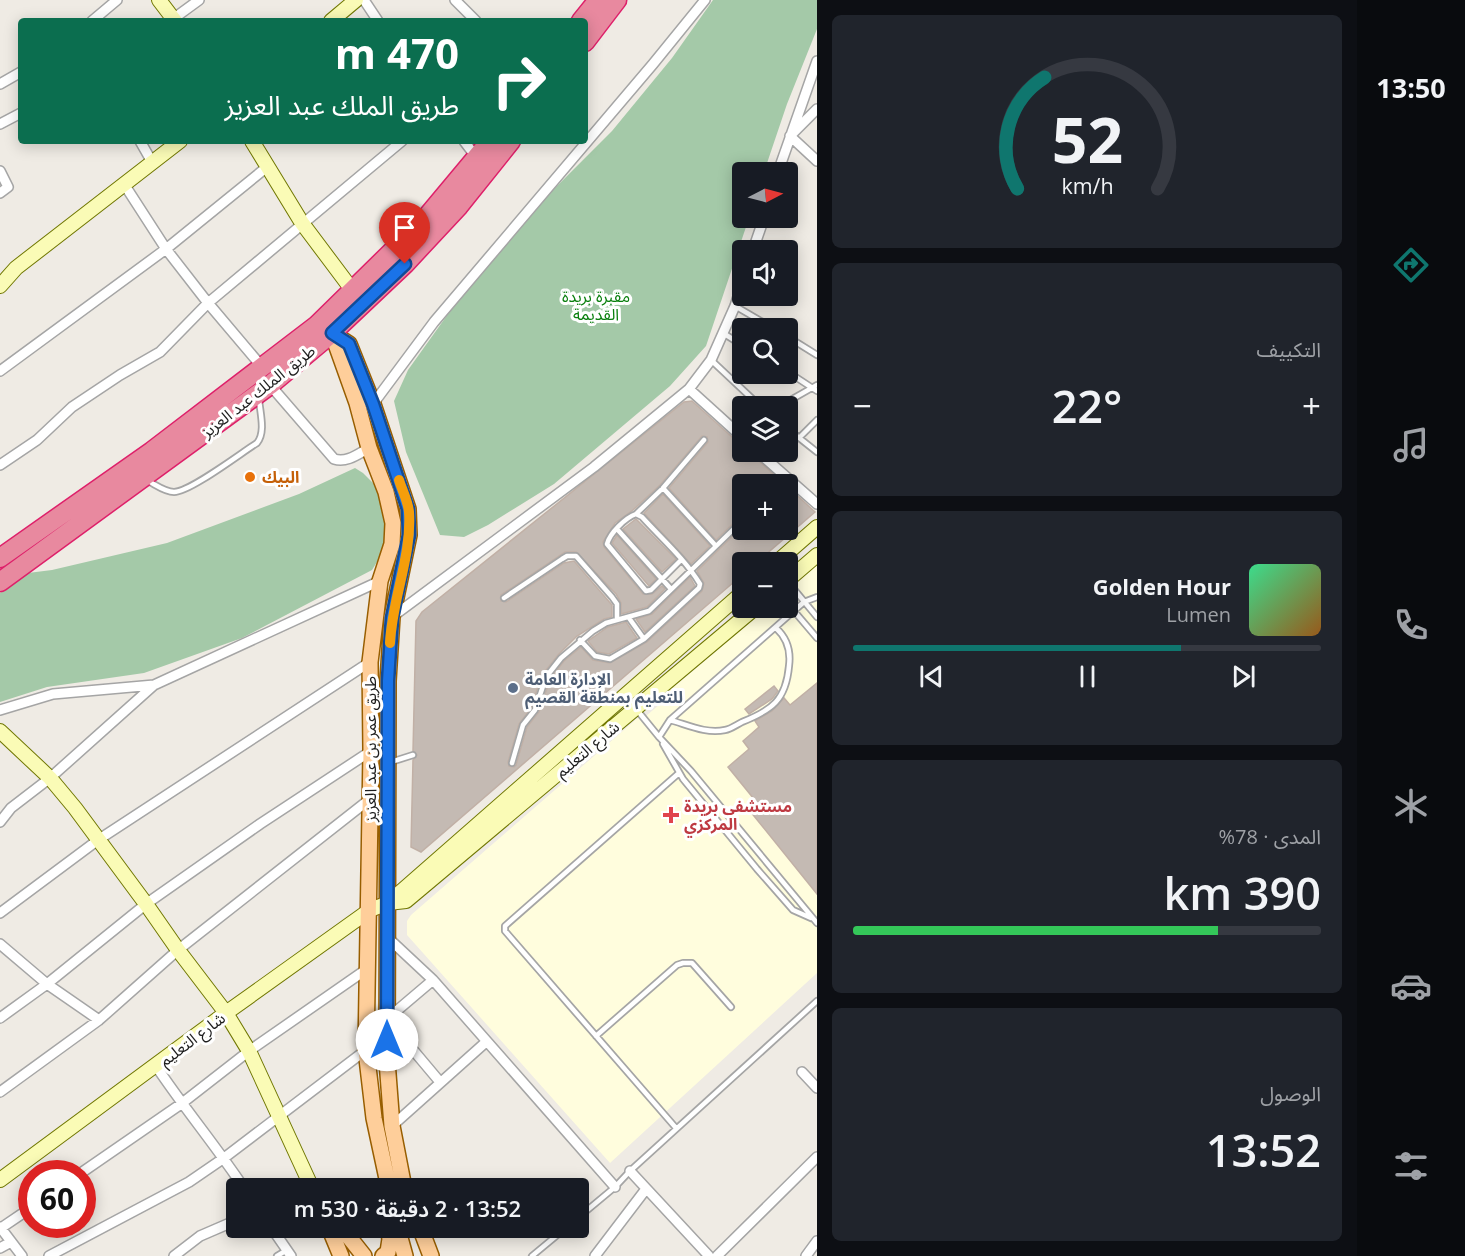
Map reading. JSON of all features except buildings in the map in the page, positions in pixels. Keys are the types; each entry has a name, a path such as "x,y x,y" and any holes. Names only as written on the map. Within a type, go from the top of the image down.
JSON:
{"highway":[{"path":"583,18 598,0"},
{"path":"588,38 617,0"},
{"name":"طريق الملك عبد العزيز","path":"0,558 152,452 318,325 424,220 488,144"},
{"name":"طريق الملك عبد العزيز","path":"0,582 265,389 332,333 405,264 459,206 509,144"}],"main road":[{"name":"طريق عمر بن عبد العزيز","path":"332,333 349,344 373,404 408,509 409,535 392,618 388,681 387,1060 392,1126 402,1178"},
{"name":"طريق عمر بن عبد العزيز","path":"332,333 357,403 369,448 386,492 393,524 392,544 380,581 370,662 370,910 366,1050 374,1118 387,1178"},
{"path":"374,1118 379,1178"},
{"path":"334,1238 341,1256"},
{"path":"350,1238 364,1256"},
{"path":"383,1256 388,1252 390,1238"},
{"path":"400,1238 405,1256"},
{"path":"416,1238 421,1256"},
{"path":"424,1238 431,1256"}],"street":[{"path":"96,18 112,7 117,0"},
{"path":"159,0 172,18"},
{"path":"176,18 199,0"},
{"path":"335,18 356,0"},
{"path":"364,0 376,18"},
{"path":"454,0 474,18"},
{"path":"588,139 705,0"},
{"path":"781,162 817,61"},
{"path":"0,84 18,74"},
{"path":"790,136 817,109"},
{"path":"0,124 18,115"},
{"path":"790,136 817,161"},
{"path":"142,144 152,162"},
{"path":"0,286 16,268 176,144"},
{"path":"254,144 302,224 353,291"},
{"path":"0,465 37,440 72,407 160,352 208,303 398,144"},
{"path":"466,144 477,158"},
{"path":"373,404 434,322 583,144"},
{"path":"0,371 166,249 267,167"},
{"path":"0,171 8,187 0,193"},
{"path":"124,184 166,249 263,368"},
{"path":"392,618 594,467 688,389 711,360 735,306"},
{"path":"265,389 334,459 339,461 351,458 369,448"},
{"path":"688,389 732,428"},
{"path":"767,462 778,474"},
{"path":"798,489 815,499"},
{"path":"788,552 817,527"},
{"path":"798,572 817,555"},
{"path":"0,822 11,808 51,778 154,686 380,581"},
{"name":"شارع التعليم","path":"388,903 732,601"},
{"name":"شارع التعليم","path":"0,1180 370,910 388,903 405,901 742,618"},
{"path":"0,913 98,840 370,662"},
{"path":"0,710 53,694 154,686"},
{"path":"0,731 51,778 226,1013 249,1052 307,1178"},
{"path":"0,1018 47,984 146,904 260,824 371,751"},
{"path":"0,1092 99,1020 178,950 370,799"},
{"path":"387,937 433,980 615,1187"},
{"path":"0,944 47,984 99,1020"},
{"path":"96,1163 368,969"},
{"path":"433,980 387,1020 440,1082"},
{"path":"392,1126 486,1042"},
{"path":"49,1256 189,1182 366,1050"},
{"path":"156,1066 181,1104 237,1178"},
{"path":"802,1072 817,1088"},
{"path":"722,1254 817,1157"},
{"path":"630,1171 709,1256"},
{"path":"595,1256 646,1189"},
{"path":"18,1216 1,1227 22,1256"},
{"path":"174,1256 200,1236 226,1225"},
{"path":"279,1238 289,1253"},
{"path":"806,1256 817,1241"},
{"path":"0,1248 10,1242"}],"lane":[{"path":"735,306 756,318"},
{"path":"723,333 732,339"},
{"path":"798,343 817,355"},
{"path":"711,360 749,396"},
{"path":"798,378 816,388"},
{"path":"798,397 816,388"},
{"path":"144,477 164,490 176,492 189,488 257,443 262,437 265,389"},
{"path":"817,420 799,438 817,452"},
{"path":"681,560 651,590 646,591 607,544 617,529 663,488 705,440"},
{"path":"663,488 716,546"},
{"path":"580,640 595,656 610,659 644,639 699,588 700,584 681,560 642,517 636,514"},
{"path":"617,529 671,589"},
{"path":"512,763 523,725 535,710 546,677 561,658 593,631 617,619 629,618 650,611 732,531"},
{"path":"504,598 567,556 576,556 617,604 617,619"},
{"path":"798,594 817,617"},
{"path":"798,608 804,602 817,597"},
{"path":"798,617 817,638"},
{"path":"629,618 644,639"},
{"path":"659,737 670,720 787,618"},
{"path":"670,720 694,728 713,731 726,730 758,717 768,710 784,692 789,671 789,647 782,633 776,628"},
{"path":"636,708 816,919"},
{"path":"659,737 683,779 757,869 793,910 816,919"},
{"path":"389,763 413,755"},
{"path":"683,779 691,771"},
{"path":"676,1128 505,931 505,926 679,773"},
{"path":"715,818 724,811"},
{"path":"757,869 767,862"},
{"path":"596,1036 677,965 683,963 692,963 731,1006"},
{"path":"589,1209 817,1001"},
{"path":"532,1256 554,1238"},
{"path":"277,1256 289,1253"}],"shaded area":[{"name":"مستشفى بريدة المركزي","path":"817,565 817,973 610,1163 407,935 407,921 411,915 640,716 646,716 660,704 662,697 755,618 798,618 798,582"}],"green space":[{"name":"مقبرة بريدة القديمة","path":"713,0 817,0 817,29 787,104 767,162 732,162 732,228 746,228 742,240 732,240 732,269 706,346 670,386 554,484 488,525 464,537 440,535 406,452 394,401 408,370 468,286 552,191 612,131 672,58"},
{"path":"355,468 380,490 387,520 383,552 372,570 242,638 144,673 47,687 0,702 0,593 28,573 52,570 167,543 299,494"}],"slow traffic":[{"path":"390,643 392,618 409,535 408,509 399,480"}],"place":[{"name":"البيك","path":"250,477"},
{"name":"الإدارة العامة للتعليم بمنطقة القصيم","path":"513,688"},
{"name":"مستشفى بريدة المركزي","path":"671,815"}],"route":[{"path":"387,1040 388,681 392,618 409,535 408,509 373,404 349,344 332,333 405,264"}]}
